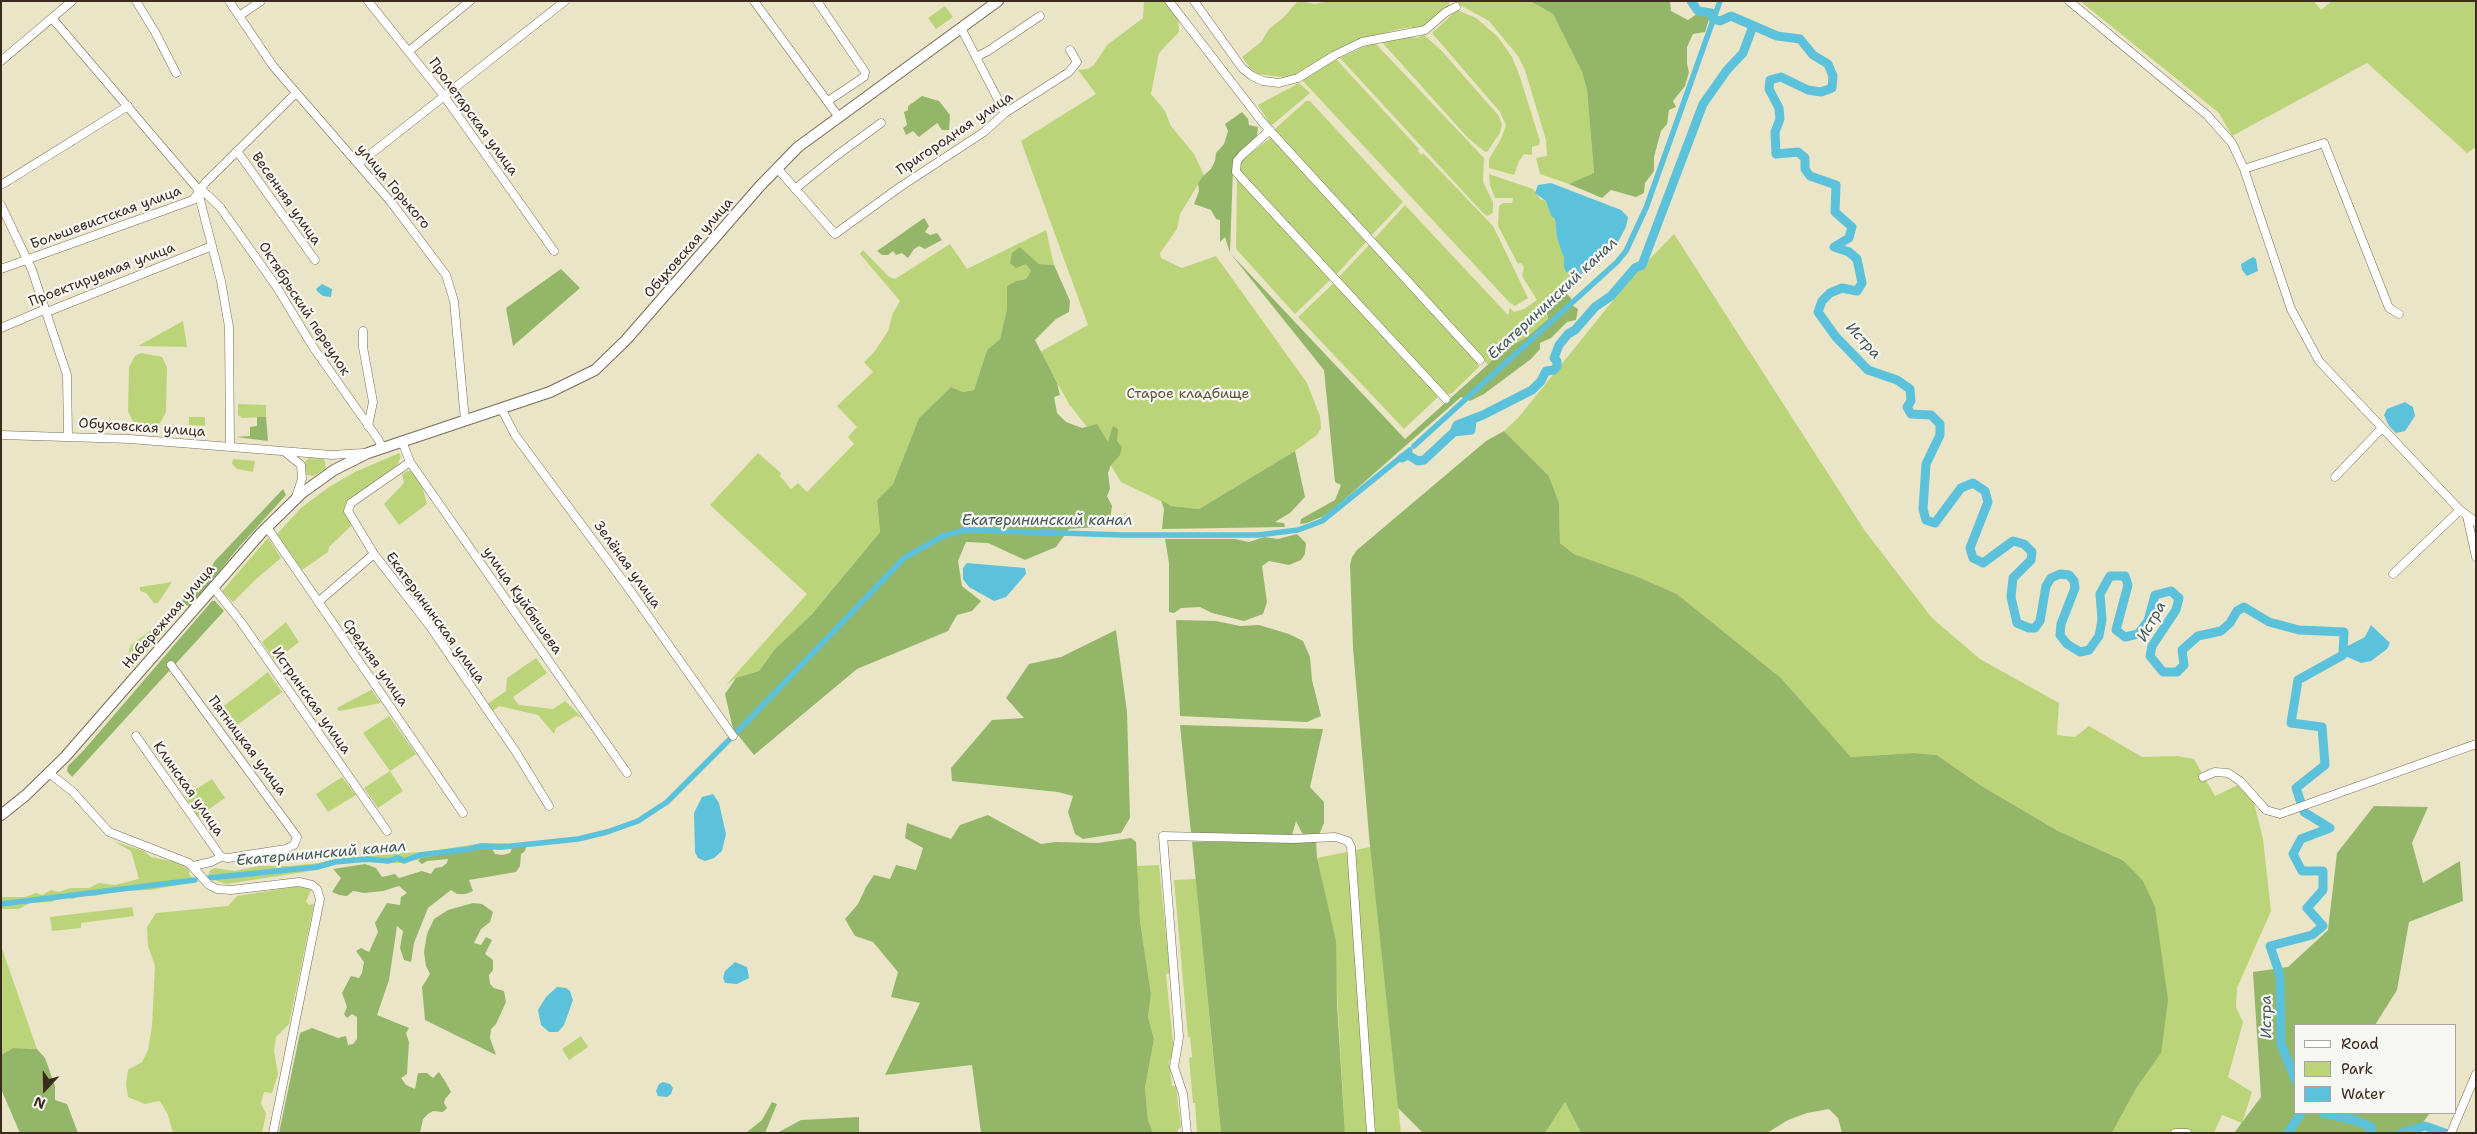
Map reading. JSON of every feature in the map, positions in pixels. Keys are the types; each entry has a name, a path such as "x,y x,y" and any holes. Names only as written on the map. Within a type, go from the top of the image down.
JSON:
{"main road":[{"name":"Обуховская улица","path":"368,453 560,388 583,377 602,364 626,340 777,168 798,147 998,1"},
{"name":"Набережная улица","path":"1,815 49,773 267,526 316,482 334,470 368,453"}],"street":[{"path":"1,61 72,1"},
{"path":"136,1 155,32 176,73"},
{"name":"улица Горького","path":"229,1 295,94 358,164 441,266 450,284 454,301 466,420"},
{"path":"239,16 261,1"},
{"path":"409,51 470,1"},
{"path":"358,164 444,96 481,70 565,1"},
{"path":"754,1 838,116"},
{"path":"817,1 865,72 864,77 828,101"},
{"path":"1169,1 1270,130 1480,360"},
{"path":"1194,1 1242,68 1252,76 1263,81 1280,83 1298,78 1335,55 1362,42 1426,30 1446,12 1456,7"},
{"path":"2069,1 2206,115 2232,142 2244,169 2270,250 2303,335 2319,361 2460,510 2476,522"},
{"name":"Пролетарская улица","path":"368,2 444,96 554,251"},
{"path":"976,57 1040,16"},
{"name":"Октябрьский переулок","path":"52,18 200,191 220,207 276,286 313,347 378,439 382,448"},
{"path":"961,28 1005,113"},
{"name":"Пригородная улица","path":"795,189 835,234 900,187 984,132 1005,113 1074,69 1077,62 1070,50"},
{"name":"Большевистская улица","path":"1,269 193,200 237,151 295,94"},
{"path":"1,185 128,106"},
{"path":"777,168 795,189 881,124"},
{"path":"1270,130 1237,161 1236,172 1446,399"},
{"path":"2244,169 2324,143 2389,308 2399,314"},
{"name":"Весенняя улица","path":"237,151 315,260"},
{"path":"200,191 221,281 229,327 230,446"},
{"path":"1,205 28,259 47,312 66,375 68,436"},
{"name":"Проектируемая улица","path":"1,328 41,311 47,312 212,246"},
{"path":"363,331 363,347 373,402 368,426"},
{"name":"Зелёная улица","path":"501,408 515,435 629,589 733,736"},
{"path":"2334,477 2382,428"},
{"name":"Обуховская улица","path":"1,435 68,436 230,446 311,454"},
{"name":"улица Куйбышева","path":"402,441 410,462 627,773"},
{"path":"281,451 293,457 302,469 316,482"},
{"path":"295,499 304,457 311,454 344,456 368,453"},
{"path":"320,454 328,459 334,470"},
{"name":"Екатерининская улица","path":"410,462 351,502 348,511 374,554 428,626 516,752 550,806"},
{"path":"2393,574 2460,510"},
{"path":"2467,516 2476,557"},
{"name":"Средняя улица","path":"267,526 464,813"},
{"path":"318,602 374,554"},
{"name":"Истринская улица","path":"213,587 241,622 387,831"},
{"name":"Пятницкая улица","path":"171,665 296,832 296,843 286,849 228,858 221,857"},
{"name":"Клинская улица","path":"136,736 221,857"},
{"path":"2203,777 2215,772 2228,773 2240,781 2266,810 2274,814 2286,813 2476,744"},
{"path":"49,773 72,791 109,832 193,866 212,887 231,890 299,882 312,885 320,894 273,1133"},
{"path":"1187,1133 1183,1094 1174,1066 1180,1036 1163,836 1294,839 1335,837 1348,840 1351,847 1372,1133"},
{"path":"193,866 211,862 221,857"},
{"path":"2451,1133 2476,1074"},
{"path":"2175,1133 2181,1131 2187,1133"}],"green space":[{"name":"Старое кладбище","path":"1144,1 1166,1 1178,18 1179,32 1159,53 1151,94 1165,111 1171,126 1194,154 1204,175 1180,214 1177,229 1160,253 1161,258 1182,268 1216,256 1307,383 1320,416 1321,428 1317,435 1295,451 1199,509 1171,506 1121,482 1087,427 1069,404 1040,352 1088,325 1021,141 1096,94 1078,70 1088,69 1094,65 1107,45 1143,18"},
{"path":"1298,1 1315,4 1329,1 1452,1 1449,3 1449,7 1425,27 1414,31 1411,27 1395,30 1356,42 1301,73 1288,78 1257,74 1242,57 1261,42 1269,29 1284,17"},
{"path":"1453,1 1530,1 1553,14 1582,72 1587,90 1594,174 1569,184 1540,174 1536,158 1547,156 1546,140 1525,70 1518,56 1489,21"},
{"path":"1530,1 1670,1 1671,11 1688,20 1697,14 1707,14 1709,19 1705,32 1693,34 1687,47 1689,72 1685,86 1673,101 1676,107 1669,110 1667,124 1661,131 1654,157 1654,171 1645,183 1644,193 1636,197 1611,190 1602,198 1569,184 1594,173 1587,90 1582,72 1553,14"},
{"path":"2080,1 2314,1 2321,10 2332,1 2476,1 2476,147 2467,153 2367,63 2232,136 2219,113"},
{"path":"945,6 953,17 936,29 928,18"},
{"path":"1457,10 1476,18 1498,37 1512,57 1520,77 1540,141 1539,145 1532,147 1532,155 1524,154 1519,161 1514,175 1489,168 1489,159 1501,139 1506,125 1500,112 1432,33"},
{"path":"1424,35 1441,50 1498,115 1502,124 1500,133 1487,152 1468,138 1381,41 1407,36 1416,38"},
{"path":"1374,42 1484,158 1483,182 1493,202 1493,213 1487,216 1482,212 1340,58"},
{"path":"1336,59 1419,149 1418,151 1421,155 1423,153 1493,226 1528,298 1515,306 1510,303 1302,80"},
{"path":"1299,83 1310,93 1271,126 1258,105"},
{"path":"922,96 939,101 950,115 949,130 942,130 937,123 919,137 913,131 906,135 903,128 907,125 904,112 908,110 908,106"},
{"path":"1306,101 1310,101 1403,202 1370,237 1275,132 1275,129"},
{"path":"1242,112 1248,119 1249,125 1258,127 1257,136 1235,160 1233,168 1230,253 1225,237 1220,242 1220,220 1216,219 1211,210 1194,204 1199,191 1198,183 1211,169 1216,153 1224,144 1228,131 1225,124"},
{"path":"1272,137 1367,241 1335,276 1237,169 1240,161"},
{"path":"1489,174 1533,189 1540,199 1546,201 1551,216 1555,219 1557,238 1562,248 1565,263 1573,273 1569,280 1572,282 1542,307 1548,319 1527,337 1503,351 1489,366 1373,240 1405,205 1508,315 1510,308 1514,312 1524,309 1537,300 1522,276 1524,267 1521,263 1518,264 1498,226 1499,206 1503,203 1512,203 1513,198 1495,198 1490,185"},
{"path":"1240,179 1330,280 1295,314 1236,249 1237,180"},
{"path":"924,218 929,226 925,232 930,235 937,233 942,240 925,249 919,246 914,249 908,258 902,253 896,255 893,251 888,255 882,255 877,251"},
{"path":"1046,230 1054,265 1039,264 1020,247 1031,271 1026,279 1016,281 1007,286 1007,309 1000,339 987,350 974,390 963,392 951,387 919,418 893,484 877,500 880,532 812,614 775,649 759,671 736,678 726,685 807,594 710,505 758,453 781,473 780,476 791,489 798,483 807,492 854,444 848,437 857,427 837,406 873,372 864,362 875,351 888,331 893,313 900,301 860,254 863,250 889,277 895,279 950,244 967,269"},
{"path":"1674,234 1865,531 1932,618 1980,659 2059,703 2057,735 2075,737 2089,726 2142,757 2178,756 2194,759 2215,796 2238,785 2254,803 2263,839 2271,911 2237,988 2236,1007 2243,1022 2228,1077 2252,1092 2242,1123 2222,1115 2214,1133 2112,1133 2137,1087 2160,1053 2124,860 2058,831 1980,785 1937,755 1914,753 1851,757 1781,678 1677,594 1638,577 1574,554 1560,543 1559,503 1549,476 1504,431 1518,418 1632,277"},
{"path":"1370,244 1477,361 1479,367 1451,394 1443,393 1338,278"},
{"path":"1020,247 1039,264 1054,265 1070,301 1069,312 1056,319 1035,340 1057,383 1060,395 1054,397 1057,413 1066,422 1082,428 1097,424 1108,442 1113,426 1118,429 1117,441 1122,447 1120,455 1111,465 1108,473 1110,489 1107,496 1112,506 1109,526 1069,529 1056,547 1025,560 988,543 966,542 958,561 962,586 981,601 972,611 957,615 948,631 857,669 754,755 733,729 725,694 736,678 759,671 775,649 812,614 880,532 877,500 893,484 919,418 951,387 963,392 974,390 987,350 1000,339 1007,309 1007,286 1016,281 1026,279 1031,271 1026,264 1016,268 1010,263 1012,253"},
{"path":"1230,253 1405,439 1503,351 1527,337 1548,319 1546,309 1555,305 1556,297 1567,294 1571,298 1573,306 1578,309 1576,320 1567,322 1551,338 1540,343 1540,349 1531,359 1484,394 1470,401 1461,397 1337,506 1324,516 1300,524 1301,519 1335,500 1341,485 1335,482 1324,370"},
{"path":"561,269 580,288 513,346 506,308"},
{"path":"1334,283 1440,395 1404,429 1298,317"},
{"path":"183,321 187,347 138,346"},
{"path":"141,353 162,357 167,367 166,412 160,423 154,426 140,426 133,422 128,411 129,367 135,356"},
{"path":"238,404 266,405 266,417 242,418 238,415"},
{"path":"189,417 205,417 205,426 189,425"},
{"path":"257,417 266,417 268,441 236,437 250,436 250,427 257,426"},
{"path":"1504,431 1549,476 1559,503 1560,543 1574,554 1638,577 1677,594 1781,678 1851,757 1914,753 1937,755 1980,785 2058,831 2123,860 2143,881 2155,907 2168,1000 2161,1053 2137,1087 2112,1133 1842,1133 1838,1118 1829,1109 1807,1113 1788,1120 1767,1133 1581,1133 1565,1102 1545,1133 1423,1133 1398,1108 1370,847 1353,648 1350,565 1352,557 1357,550 1486,441"},
{"path":"1295,451 1305,497 1290,513 1275,522 1284,523 1285,527 1162,529 1164,509 1161,500 1171,506 1199,509"},
{"path":"399,453 401,456 397,467 345,505 344,512 352,525 329,547 328,552 302,570 277,534 301,508 329,487 355,472"},
{"path":"309,458 324,459 326,468 314,476 307,475 304,463"},
{"path":"233,459 255,461 253,472 237,469 232,464"},
{"path":"407,471 413,471 423,489 427,504 399,525 384,504 404,483 402,474"},
{"path":"283,489 286,495 239,547 189,609 188,605 180,607 184,596 192,588 197,591 207,578 214,562"},
{"path":"1297,534 1306,543 1305,554 1301,560 1289,565 1269,561 1262,566 1267,602 1263,614 1244,621 1212,613 1200,607 1181,608 1174,613 1169,612 1169,563 1165,539 1235,539 1249,542 1264,537 1278,539"},
{"path":"268,538 281,558 233,602 222,591"},
{"path":"172,582 158,603 154,603 146,593 140,591 140,587"},
{"path":"212,601 215,601 224,611 72,777 67,771 68,766 84,750"},
{"path":"1176,620 1216,621 1240,626 1259,625 1289,634 1303,641 1310,657 1312,680 1321,716 1307,722 1180,716"},
{"path":"286,622 299,642 275,661 262,642"},
{"path":"158,625 165,626 166,630 132,668 130,667 129,649 132,644"},
{"path":"1116,630 1127,712 1130,818 1121,833 1083,839 1075,834 1068,812 1073,796 1058,792 952,781 951,768 992,720 1024,718 1006,698 1029,664 1061,657"},
{"path":"536,658 547,673 513,697 519,705 553,709 565,701 583,718 576,716 556,728 554,734 538,715 499,706 493,711 487,704 506,691 507,678"},
{"path":"268,672 282,692 229,731 216,712"},
{"path":"371,690 381,703 339,711 337,708"},
{"path":"389,716 416,754 390,771 363,733"},
{"path":"1180,725 1323,729 1310,787 1324,802 1324,823 1316,842 1317,858 1336,941 1337,1003 1345,1133 1221,1133 1192,842 1306,841 1296,821 1292,835 1191,833"},
{"path":"390,771 403,791 378,808 364,788"},
{"path":"342,777 356,795 328,812 316,794"},
{"path":"212,779 225,798 198,817 185,796"},
{"path":"2374,806 2428,807 2412,843 2423,883 2460,861 2463,901 2409,922 2397,990 2376,1024 2294,1024 2294,1114 2429,1114 2415,1133 2234,1133 2261,1097 2253,972 2288,967 2328,930 2337,853"},
{"path":"988,815 1041,844 1056,842 1098,843 1131,838 1136,842 1140,921 1151,994 1148,1017 1154,1039 1145,1088 1148,1120 1153,1133 981,1133 972,1065 885,1075 920,1003 891,997 898,972 873,942 855,936 845,919 858,904 874,875 890,879 896,865 916,870 923,848 905,838 907,823 951,839 960,825"},
{"path":"113,841 144,851 151,857 175,862 189,869 189,874 195,882 150,890 114,891 95,896 81,895 73,899 64,897 51,902 30,903 19,909 1,909 1,897 25,897 36,893 42,895 51,890 59,892 70,888 89,888 99,883 115,885 139,879 131,851"},
{"path":"483,843 506,843 509,845 500,850 478,849 400,863 342,862 317,870 226,884 208,878 210,870 215,868 234,871 259,866 289,866 319,863 346,856 352,857 354,854 358,857 432,851"},
{"path":"522,845 526,847 525,851 521,854 520,866 516,872 469,880 473,891 466,894 457,894 451,890 428,908 414,943 411,962 404,960 400,948 403,931 397,926 389,980 377,1015 409,1028 406,1033 409,1042 407,1074 401,1078 406,1085 415,1089 418,1073 427,1073 433,1078 439,1072 451,1092 444,1103 447,1108 443,1112 433,1111 428,1114 423,1119 420,1133 279,1133 300,1033 312,1028 338,1038 346,1036 348,1045 353,1044 357,1039 357,1017 352,1014 347,1018 344,1014 347,1007 342,993 351,976 359,978 362,973 364,962 356,951 361,948 369,952 378,932 375,923 387,903 400,905 401,897 407,893 399,886 383,891 364,893 353,891 347,896 339,895 332,892 341,878 333,869 365,864 376,868 382,877 395,874 399,878 422,871 431,874 435,868 442,867 447,863 448,859 427,861 422,864 418,861 421,858 478,849 492,849 495,854 502,855 510,853 513,846"},
{"path":"1370,847 1401,1133 1345,1133 1336,973 1317,858"},
{"path":"1159,865 1170,973 1166,974 1174,1052 1172,1059 1169,1060 1172,1086 1176,1086 1181,1128 1178,1129 1178,1133 1153,1133 1148,1120 1145,1088 1154,1039 1148,1017 1151,994 1140,921 1137,866"},
{"path":"1196,879 1221,1133 1197,1133 1195,1103 1193,1103 1189,1058 1192,1057 1190,1037 1188,1037 1174,880"},
{"path":"293,887 305,887 311,890 306,901 309,905 314,904 289,1024 276,1037 274,1051 278,1074 272,1093 264,1092 261,1103 266,1114 262,1133 173,1133 168,1115 160,1101 145,1104 128,1097 126,1084 128,1070 142,1062 148,1050 152,1026 155,966 148,946 147,927 156,913 228,906 237,896"},
{"path":"473,903 482,904 493,912 490,922 481,929 474,943 481,945 486,937 492,940 485,954 493,960 493,970 489,975 490,984 494,988 504,991 506,1002 496,1024 491,1029 490,1038 496,1055 425,1020 422,987 430,974 426,966 424,952 427,934 434,919 448,910"},
{"path":"132,907 134,916 81,923 81,928 52,931 50,917"},
{"path":"1,946 37,1049 13,1048 1,1055"},
{"path":"581,1036 588,1047 569,1060 562,1049"},
{"path":"13,1048 37,1049 45,1058 55,1086 55,1100 67,1104 78,1133 20,1133 1,1089 1,1055"},
{"path":"772,1102 777,1104 765,1133 746,1133 762,1120"},
{"path":"1565,1102 1581,1133 1545,1133"},
{"path":"859,1117 859,1133 777,1133 801,1120"}],"water":[{"path":"1551,183 1621,210 1628,217 1626,227 1618,242 1572,282 1569,280 1573,273 1566,272 1564,267 1564,258 1557,238 1555,219 1551,216 1546,201 1535,193 1538,185"},
{"path":"2253,257 2256,259 2258,271 2247,276 2242,270 2241,264"},
{"path":"322,284 332,289 331,297 323,296 318,292 316,289"},
{"path":"2405,402 2413,407 2415,416 2405,431 2396,433 2389,426 2384,415 2387,409"},
{"path":"967,563 1025,568 1026,574 1006,597 994,601 969,587 963,579 963,568"},
{"path":"2371,625 2390,643 2387,649 2371,661 2361,663 2343,655 2344,648 2365,637"},
{"path":"713,794 719,803 726,834 722,851 714,858 705,861 698,858 695,852 694,813 702,797"},
{"path":"735,962 747,967 749,978 737,984 725,983 723,978 725,971"},
{"path":"557,987 566,988 570,991 573,1000 564,1025 558,1032 549,1032 541,1025 538,1010 546,997"},
{"path":"663,1082 670,1084 673,1088 671,1094 667,1097 658,1096 656,1091 659,1084"}],"waterway":[{"name":"Истра","path":"1691,1 1698,11 1711,13 1713,19 1720,21 1731,16 1777,36 1800,39 1813,55 1828,64 1833,76 1832,88 1821,92 1808,90 1781,77 1770,80 1769,89 1779,108 1780,119 1775,132 1776,154 1798,152 1805,158 1805,169 1810,176 1836,185 1835,212 1852,227 1849,238 1834,247 1849,252 1857,259 1862,283 1857,291 1842,288 1830,293 1822,301 1818,312 1836,337 1868,370 1897,380 1910,389 1911,401 1907,407 1911,414 1931,415 1940,424 1940,435 1926,464 1923,509 1926,520 1935,523 1961,488 1973,483 1985,491 1988,502 1970,548 1973,558 1983,563 2013,541 2024,544 2032,552 2031,560 2013,578 2011,597 2017,623 2029,628 2035,628 2040,621 2046,586 2051,578 2060,574 2069,575 2074,581 2075,588 2061,624 2060,635 2067,644 2080,652 2089,650 2099,636 2102,620 2100,594 2110,576 2125,576 2128,585 2116,630 2125,637 2138,634 2148,621 2155,595 2171,591 2179,598 2176,610 2152,646 2150,656 2163,672 2177,672 2184,665 2182,650 2198,636 2221,631 2230,623 2237,611 2244,607 2269,622 2299,630 2344,632 2343,655 2298,680 2291,723 2322,727 2325,765 2296,788 2304,812 2330,828 2301,839 2293,854 2302,871 2323,871 2323,890 2307,908 2323,926 2312,935 2270,946 2280,975 2281,1044 2294,1076"},
{"name":"Екатерининский канал","path":"1414,446 1617,262 1626,251 1646,208 1720,1"},
{"path":"1402,458 1408,455 1418,461 1424,460 1454,432 1457,425 1483,415 1532,390 1541,381 1546,371 1554,370 1557,366 1557,361 1554,358 1559,345 1568,334 1575,330 1595,307 1611,296 1635,268 1642,265 1703,104 1727,70 1743,53 1753,26"},
{"path":"1454,432 1471,430 1472,419"},
{"name":"Екатерининский канал","path":"738,731 904,558 943,536 965,530 1123,535 1258,535 1298,530 1322,521 1410,450"},
{"name":"Екатерининский канал","path":"208,878 317,867 335,862 367,859 388,861 398,858 404,861 420,855 481,846 502,847 578,839 607,832 638,821 667,802 730,739"},
{"name":"Екатерининский канал","path":"1,904 195,880"},
{"name":"Истра","path":"2288,1133 2300,1114"},
{"path":"2327,1114 2354,1120 2371,1127 2371,1133"},
{"path":"2401,1133 2425,1126 2445,1133"}]}
